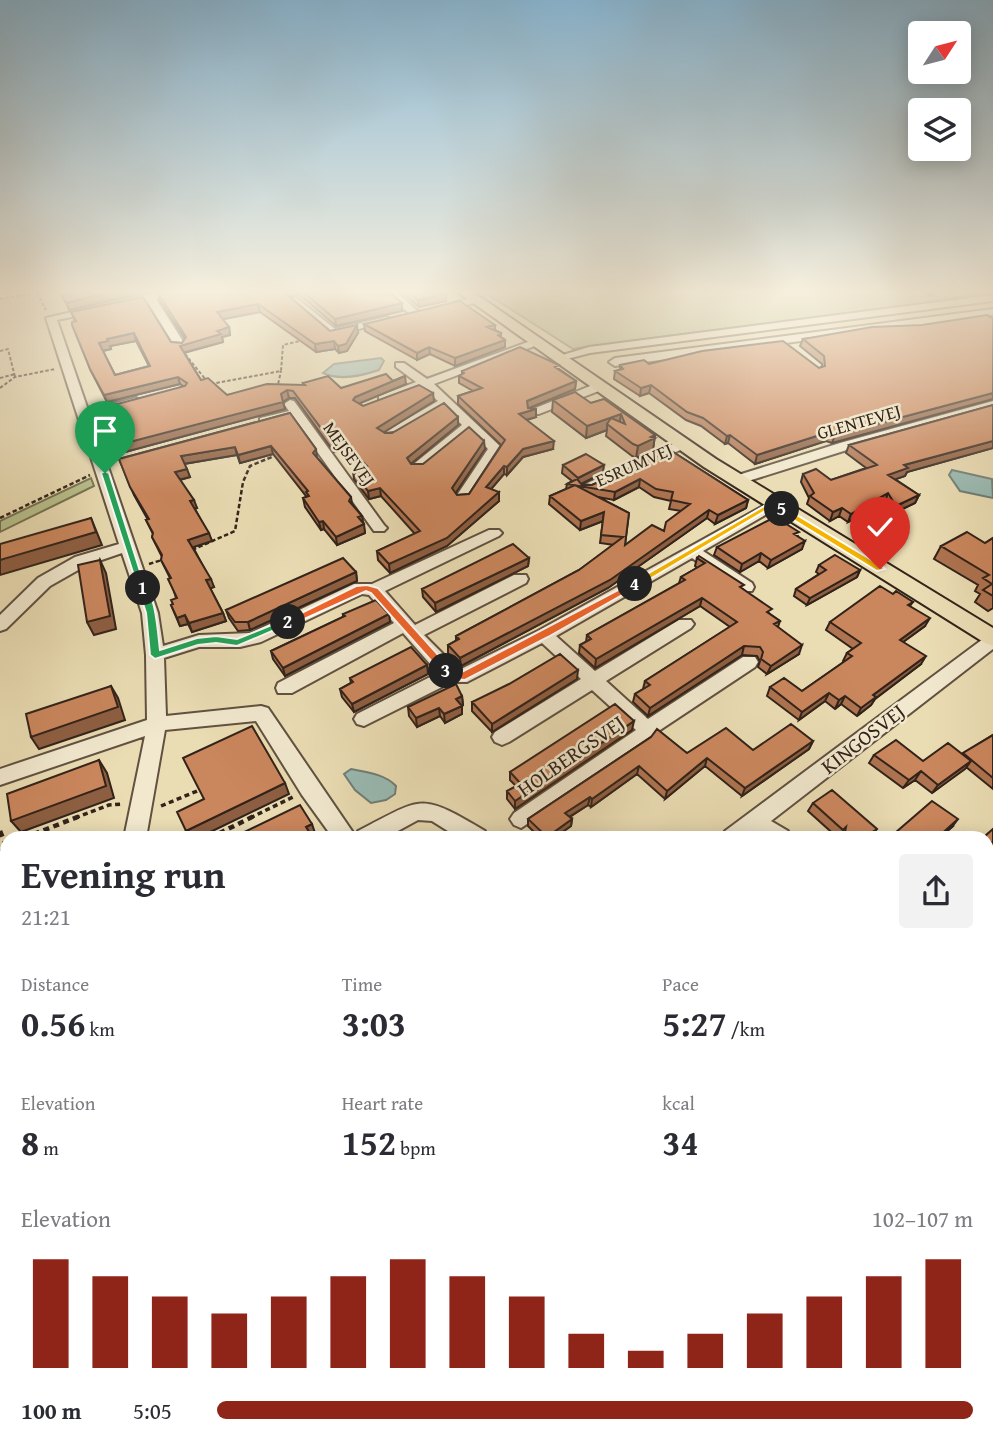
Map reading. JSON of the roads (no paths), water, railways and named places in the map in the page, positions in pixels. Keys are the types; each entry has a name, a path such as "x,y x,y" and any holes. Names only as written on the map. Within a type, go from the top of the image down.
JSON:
{"main road":[{"name":"ESRUMVEJ","path":"559,358 774,504 993,639"}],"street":[{"path":"64,358 84,415 107,467 150,613 155,655 157,724 136,831"},
{"path":"376,402 492,358"},
{"path":"615,362 648,358"},
{"path":"400,365 426,381 468,426 495,448 462,498"},
{"path":"534,411 600,386"},
{"path":"84,415 145,400"},
{"path":"387,435 446,402"},
{"name":"GLENTEVEJ","path":"737,480 845,446 993,405"},
{"name":"MEJSEVEJ","path":"257,424 293,408 379,528"},
{"path":"417,467 468,426"},
{"name":"ESRUMVEJ","path":"586,486 682,443"},
{"path":"364,719 450,675 461,677 544,635 774,504"},
{"path":"155,655 197,641 216,639 237,643 255,638 359,588 374,590 494,533"},
{"path":"0,625 44,582 81,561 129,546"},
{"path":"691,550 746,587"},
{"path":"285,688 520,579"},
{"path":"374,590 450,675"},
{"path":"502,737 685,624"},
{"name":"HOLBERGSVEJ","path":"544,635 647,729"},
{"name":"KINGOSVEJ","path":"743,831 993,639"},
{"name":"HOLBERGSVEJ","path":"521,819 641,738 647,729 749,662"},
{"path":"0,777 157,724 261,713 309,789 340,831"},
{"path":"379,831 416,811 436,813 466,831"},
{"path":"755,823 768,831"}],"water":[{"path":"381,358 384,361 379,370 365,374 343,377 323,373 334,364"},
{"path":"952,470 992,479 993,498 960,491 949,475"},
{"path":"351,769 386,779 396,786 395,794 386,800 371,803 355,790 344,774"}]}
